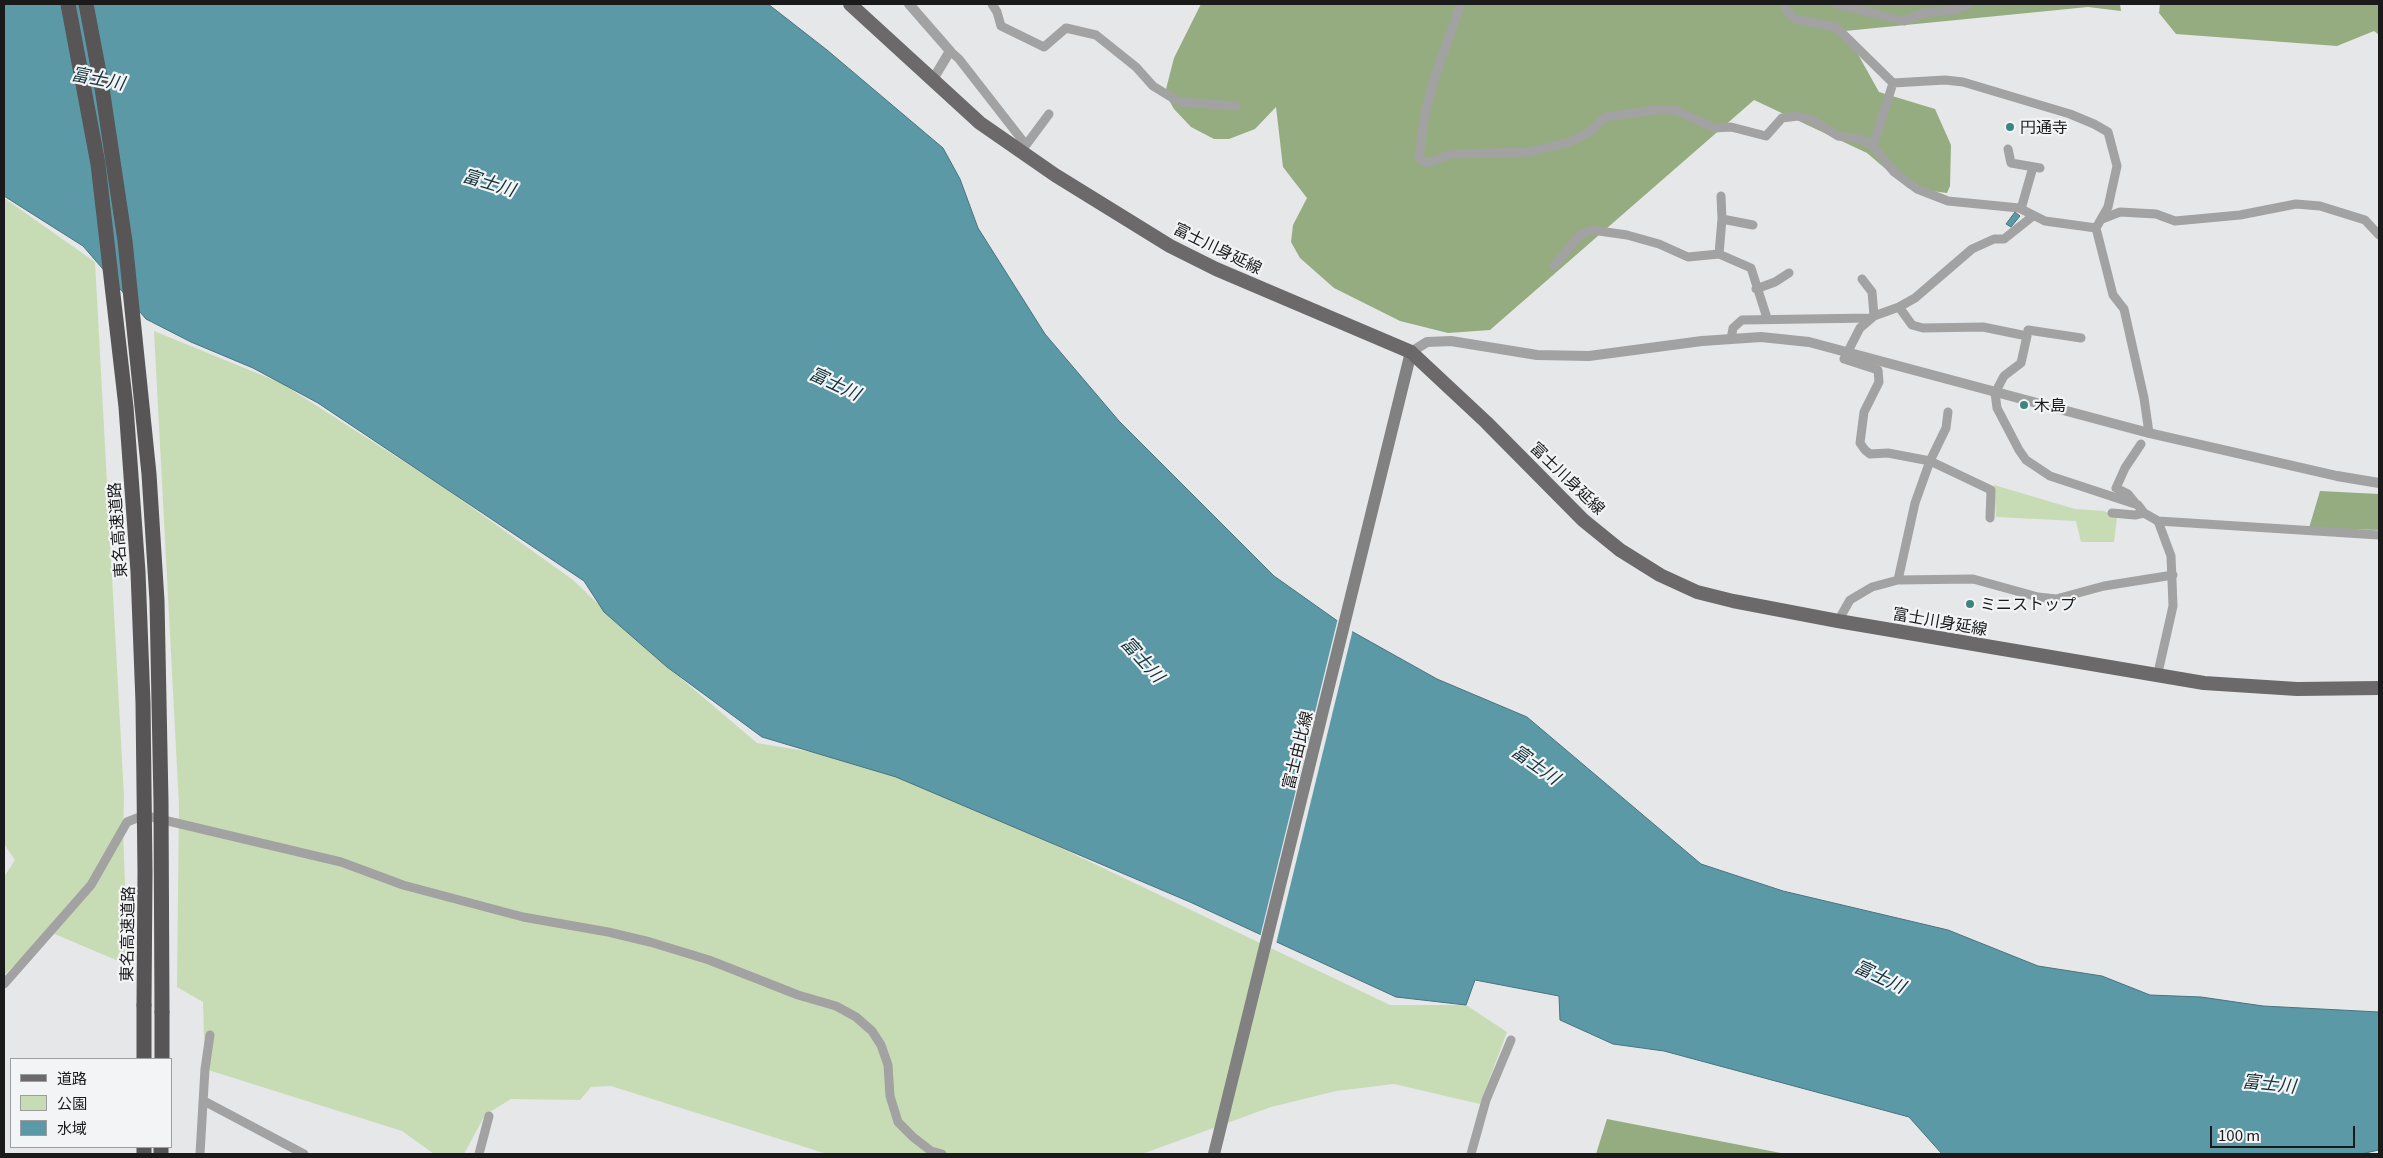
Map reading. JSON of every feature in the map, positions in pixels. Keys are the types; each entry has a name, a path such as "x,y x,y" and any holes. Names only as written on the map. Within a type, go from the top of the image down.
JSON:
{"highway":[{"name":"東名高速道路","path":"68,4 98,164 126,407 138,572 145,872 144,1058"},
{"name":"東名高速道路","path":"86,4 102,88 125,241 149,474 157,611 161,802 162,1058"}],"main road":[{"name":"富士川身延線","path":"850,4 932,81 1004,141 1170,246 1216,269 1411,352 1486,422 1583,520 1620,550 1660,575 1697,592 1838,622 2157,676 2243,687 2379,688"},
{"name":"富士由比線","path":"1214,1154 1411,352"}],"street":[{"path":"909,4 959,59 1026,146 1049,114"},
{"path":"992,4 997,12 1001,26 1044,47 1066,28 1096,35 1136,67 1153,86 1179,102 1236,106"},
{"path":"1461,4 1435,76 1424,118 1419,158 1427,163 1452,154 1538,150 1570,142 1589,132 1605,117 1655,110 1675,110 1714,128 1731,127 1766,136 1782,118 1798,116 1812,120 1838,136 1860,139 1873,146 1894,172 1917,189 1948,201 2021,209 2045,221 2096,228"},
{"path":"1786,4 1785,8 1794,19 1836,28 1893,83 1945,80 1963,82 2070,114 2108,132 2117,166 2108,207 2096,228 2113,295 2124,309 2144,398 2149,433"},
{"path":"1836,4 1904,21 1923,13 1954,10 1970,4"},
{"path":"932,81 950,51"},
{"path":"1873,146 1893,83"},
{"path":"2008,149 2011,163 2036,167 2021,209"},
{"path":"1718,254 1722,219 1720,196"},
{"path":"2102,219 2120,212 2156,214 2175,221 2189,220 2240,215 2296,204 2320,206 2365,220 2379,235"},
{"path":"1990,518 1991,490 1930,461 1888,453 1870,454 1865,450 1860,443 1864,412 1879,382 1878,370 1844,359 1846,351 1860,328 1873,317 1915,298 1972,249 1994,239 2004,239 2033,216"},
{"path":"1722,219 1753,225"},
{"path":"1554,266 1580,236 1592,230 1627,235 1659,244 1688,257 1718,254 1751,268 1756,289 1767,318"},
{"path":"1756,289 1789,274"},
{"path":"1862,279 1872,292 1873,317"},
{"path":"1898,307 1912,325 1923,328 1983,327 2027,336 2021,363 2004,376 1996,393 1997,408 2019,450 2026,460 2050,476 2141,509"},
{"path":"1731,339 1733,328 1742,320 1873,317"},
{"path":"2028,330 2081,338"},
{"path":"1411,352 1427,342 1450,341 1537,355 1589,356 1731,339 1770,338 1809,342 2149,433 2337,476 2379,483"},
{"path":"1898,580 1914,503 1930,461 1946,428 1948,412"},
{"path":"2141,444 2125,468 2116,488 2128,494 2141,509 2158,521 2379,535"},
{"path":"2112,512 2134,515 2141,509"},
{"path":"2157,676 2173,606 2171,556 2158,521"},
{"path":"1838,622 1850,600 1872,587 1898,580 1973,579 2038,597 2056,599 2104,586 2173,575"},
{"path":"4,984 91,885 127,822 150,816 341,862 403,885 523,917 608,932 650,942 710,960 798,995 836,1006 856,1017 867,1026 881,1046 888,1065 890,1096 898,1122 925,1146 942,1154"},
{"path":"200,1154 205,1069 210,1035"},
{"path":"1471,1154 1486,1100 1511,1040"},
{"path":"204,1101 304,1154"},
{"path":"479,1154 489,1116"}],"green space":[{"path":"1201,4 2120,4 2121,11 2088,7 1845,31 1879,92 1935,109 1951,145 1950,186 1947,193 1908,188 1867,153 1754,100 1490,330 1448,333 1400,321 1334,288 1300,258 1291,242 1293,225 1307,198 1283,167 1276,107 1255,129 1229,139 1214,139 1191,127 1174,109 1165,93 1174,58"},
{"path":"2160,4 2379,4 2379,35 2374,31 2337,46 2176,34 2159,13"},
{"path":"4,198 95,262 124,797 123,830 128,965 50,932 4,975 4,877 15,860 4,844"},
{"path":"154,331 281,383 442,486 573,580 637,641 757,743 885,764 1390,1005 1466,1005 1507,1032 1480,1104 1394,1084 1336,1091 1271,1107 1142,1154 827,1154 611,1086 591,1087 580,1100 511,1099 485,1115 464,1154 434,1154 402,1131 205,1069 203,1002 177,987 179,805"},
{"path":"1994,485 2075,509 2104,511 2117,517 2114,542 2081,542 2076,521 1996,517"},
{"path":"2320,491 2379,494 2379,530 2309,528"},
{"path":"1607,1119 1786,1154 1596,1154"}],"water":[{"name":"富士川","path":"4,4 768,4 827,50 943,148 960,179 978,228 1045,334 1119,421 1274,576 1353,632 1437,679 1527,717 1701,864 1783,891 1948,930 2038,966 2102,976 2150,995 2201,997 2263,1006 2379,1012 2379,1150 2361,1154 1942,1154 1909,1117 1664,1051 1613,1044 1560,1020 1559,996 1475,980 1466,1005 1396,997 1190,902 896,777 762,737 667,667 604,612 584,581 318,403 253,368 191,342 146,319 83,246 4,196"},
{"path":"2015,212 2020,216 2011,227 2006,224"}],"pier":[{"path":"1338,618 1353,629 1276,944 1260,937"}],"place":[{"name":"円通寺","path":"2010,127"},
{"name":"木島","path":"2024,405"},
{"name":"ミニストップ","path":"1970,604"}]}
